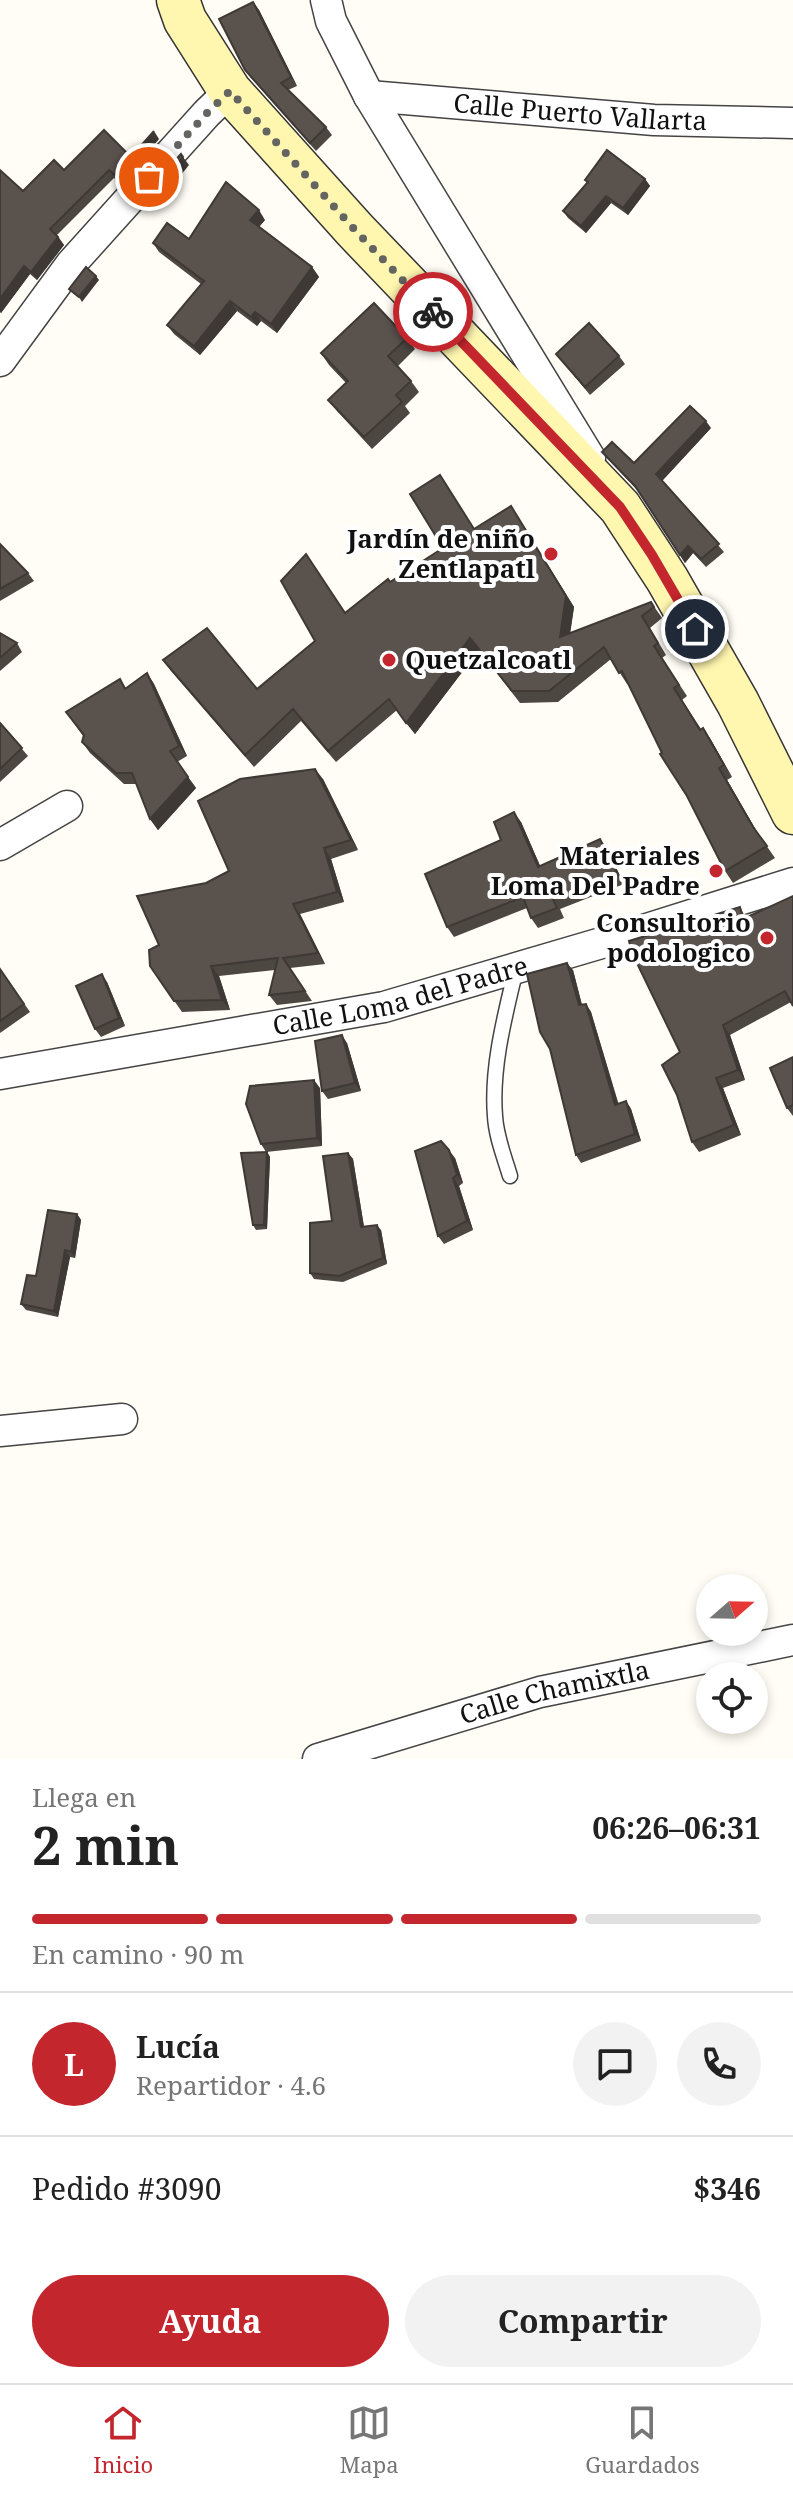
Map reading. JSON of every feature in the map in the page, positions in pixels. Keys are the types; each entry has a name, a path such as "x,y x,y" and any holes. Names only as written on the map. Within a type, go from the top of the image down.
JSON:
{"main road":[{"path":"178,0 185,20 230,91 355,230 620,507 660,567 738,703 793,813"}],"street":[{"path":"326,0 331,21 369,96 620,507"},
{"path":"0,361 71,264 230,91"},
{"name":"Calle Puerto Vallarta","path":"369,96 654,120 793,123"},
{"path":"0,845 67,806"},
{"name":"Calle Loma del Padre","path":"0,1074 384,1007 793,883"},
{"path":"0,1431 122,1419"},
{"name":"Calle Chamixtla","path":"318,1759 540,1692 793,1640"}],"lane":[{"path":"510,1176 498,1135 495,1092 516,969"}],"building":[{"path":"253,2 291,77 281,83 326,127 310,143 245,70 219,19"},
{"path":"104,130 131,157 115,175 109,170 50,229 58,237 31,272 24,266 0,299 0,170 23,191 54,160 64,170"},
{"path":"607,150 645,179 623,208 606,196 581,226 563,211 588,182 585,180"},
{"path":"181,154 183,157 147,202 142,198"},
{"path":"226,182 259,210 250,220 312,267 271,324 255,312 251,317 230,301 194,346 167,325 204,281 153,243 167,223 189,239"},
{"path":"86,267 96,276 79,297 69,289"},
{"path":"374,303 407,338 388,356 411,381 396,395 402,402 364,437 328,400 348,381 321,353"},
{"path":"589,323 619,356 585,387 556,354"},
{"path":"690,406 706,421 656,474 719,544 701,559 688,546 680,555 635,486 602,452 612,442 634,463"},
{"path":"440,475 474,529 511,506 566,596 560,637 651,602 654,607 642,616 658,643 654,646 679,685 674,688 700,730 703,728 724,765 719,768 767,846 725,871 687,796 660,754 622,671 619,673 604,647 549,691 512,691 470,638 406,723 389,699 328,751 293,709 245,755 163,660 207,628 257,689 315,641 281,581 306,554 345,613 388,579 390,582 443,548 410,494"},
{"path":"0,544 28,573 0,589"},
{"path":"0,633 17,643 0,658"},
{"path":"147,673 179,746 170,751 188,777 150,819 132,773 116,773 82,742 84,735 66,712 120,679 125,689"},
{"path":"0,723 22,748 0,769"},
{"path":"315,769 351,840 324,848 337,892 293,904 318,953 283,958 305,991 269,995 278,958 211,966 222,1000 174,1001 150,966 149,950 159,945 137,896 206,883 229,871 198,801 240,779"},
{"path":"514,812 538,867 600,839 617,874 553,899 557,908 531,918 523,897 447,927 425,874 501,840 494,822"},
{"path":"793,896 793,1006 785,991 723,1025 738,1070 716,1078 734,1125 692,1142 677,1095 662,1065 680,1052 629,941 740,907 743,919"},
{"path":"567,963 579,1005 586,1004 615,1105 626,1101 635,1134 576,1155 550,1049 540,1032 527,974"},
{"path":"0,969 24,1004 0,1021"},
{"path":"102,974 119,1018 95,1029 76,986"},
{"path":"342,1035 355,1083 322,1091 315,1041"},
{"path":"793,1057 793,1105 787,1108 770,1068"},
{"path":"314,1080 317,1138 261,1144 246,1104 250,1086"},
{"path":"441,1141 449,1150 457,1175 453,1178 467,1221 438,1236 415,1151"},
{"path":"267,1152 264,1225 253,1225 241,1153"},
{"path":"348,1153 361,1227 377,1225 383,1258 339,1276 310,1273 310,1223 332,1221 323,1156"},
{"path":"48,1210 77,1214 71,1252 65,1250 54,1311 21,1304 27,1275 36,1276"}],"way so far":[{"path":"149,177 230,91 433,312"}],"place":[{"name":"Jardín de niño Zentlapatl","path":"551,554"},
{"name":"Quetzalcoatl","path":"389,660"},
{"name":"Materiales Loma Del Padre","path":"716,871"},
{"name":"Consultorio podologico","path":"767,938"}],"route":[{"path":"433,312 620,507 695,629"}]}
